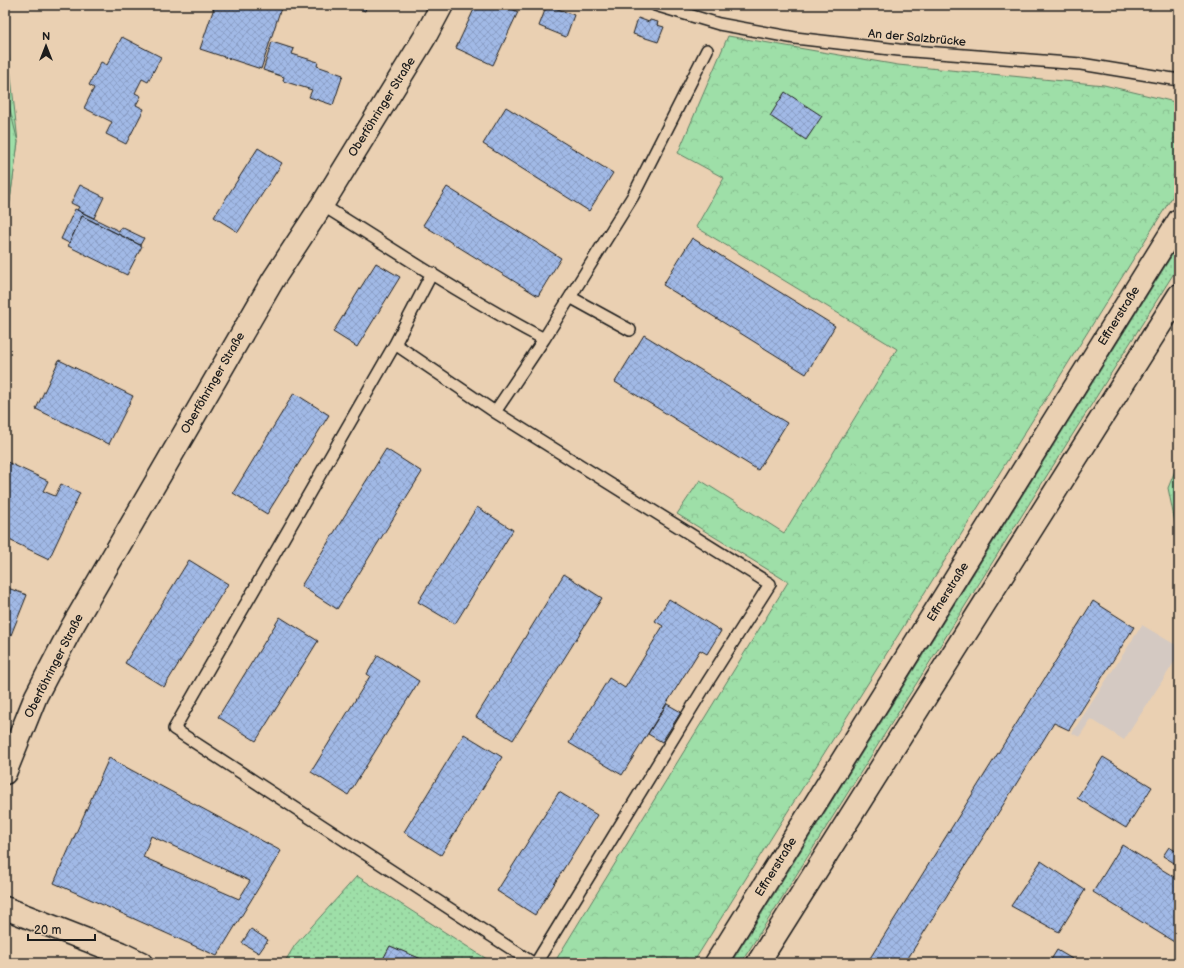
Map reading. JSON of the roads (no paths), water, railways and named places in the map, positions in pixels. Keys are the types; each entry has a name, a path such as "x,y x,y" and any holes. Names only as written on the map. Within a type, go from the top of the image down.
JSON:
{"main road":[{"name":"Oberföhringer Straße","path":"5,773 36,696 72,627 273,280 322,205 425,37 442,5"},
{"name":"Effnerstraße","path":"716,963 1179,220"},
{"path":"758,963 1179,295"},
{"path":"5,908 120,953 141,963"}],"lane":[{"name":"An der Salzbrücke","path":"655,5 718,24 795,38 899,50 1081,64 1179,80"},
{"path":"495,412 544,339 633,196 707,50"},
{"path":"322,205 432,273 544,339"},
{"path":"432,273 395,344 174,729 533,963"},
{"path":"570,297 630,330"},
{"path":"395,344 495,412 770,584 707,683 536,963"}]}
